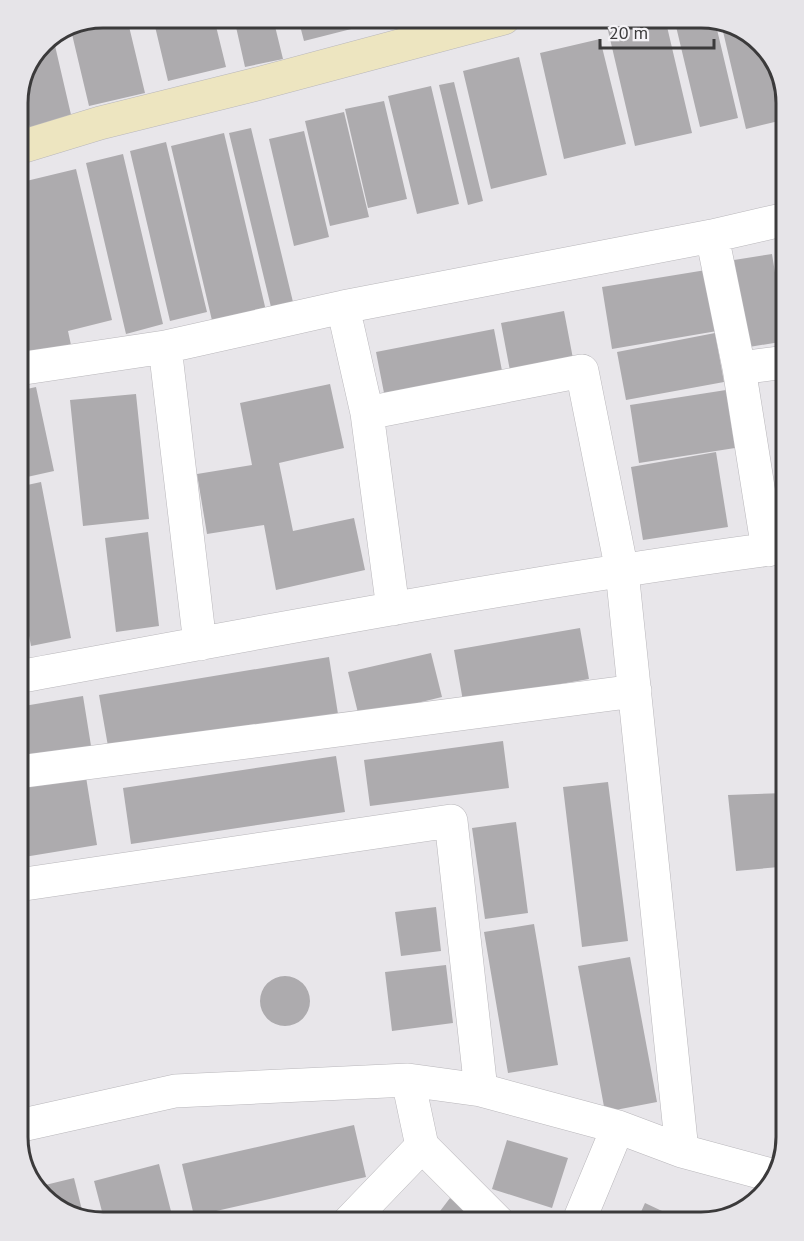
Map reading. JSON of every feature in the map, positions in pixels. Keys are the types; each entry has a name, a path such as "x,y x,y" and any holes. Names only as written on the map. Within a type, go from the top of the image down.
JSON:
{"street":[{"path":"29,145 100,123 463,29"},
{"path":"29,367 165,347 343,307 712,236 776,221"},
{"path":"712,236 776,544"},
{"path":"343,307 367,413 393,609"},
{"path":"165,347 200,644"},
{"path":"739,368 776,363"},
{"path":"367,413 582,371 622,571 682,1150"},
{"path":"29,675 393,609 622,571 776,549"},
{"path":"29,771 635,691"},
{"path":"29,883 451,820 481,1090"},
{"path":"29,1124 175,1091 408,1080 481,1090 618,1127 682,1150 766,1173"},
{"path":"408,1080 422,1146 488,1212"},
{"path":"583,1212 618,1127"},
{"path":"359,1212 422,1146"}],"building":[{"path":"130,29 145,93 89,106 72,35 89,30"},
{"path":"156,29 217,29 226,67 168,81"},
{"path":"236,29 276,29 283,59 245,67"},
{"path":"301,29 351,29 304,41"},
{"path":"608,29 668,29 692,133 635,146"},
{"path":"677,29 717,31 738,118 700,127"},
{"path":"723,32 754,50 773,84 776,122 746,129"},
{"path":"600,39 626,144 564,159 540,53"},
{"path":"55,46 72,119 30,129 29,98 34,75 41,62"},
{"path":"519,57 547,175 491,189 463,71"},
{"path":"454,82 483,201 468,205 439,85"},
{"path":"431,86 459,204 417,214 388,96"},
{"path":"384,101 407,199 368,208 345,109"},
{"path":"344,112 369,217 330,226 305,121"},
{"path":"251,128 293,302 271,307 229,133"},
{"path":"304,131 329,237 294,246 269,139"},
{"path":"224,133 267,315 214,329 171,146"},
{"path":"166,142 207,312 170,321 130,151"},
{"path":"123,154 163,324 126,334 86,163"},
{"path":"76,169 112,320 68,331 71,345 29,355 29,180"},
{"path":"772,254 776,279 776,343 749,347 734,260"},
{"path":"706,270 717,331 612,349 602,287"},
{"path":"564,311 574,364 511,376 501,323"},
{"path":"494,329 503,376 385,398 376,352"},
{"path":"715,333 724,382 626,400 617,352"},
{"path":"330,384 344,448 279,463 293,531 354,518 365,570 276,590 264,525 207,534 197,474 252,465 240,403"},
{"path":"36,387 54,471 29,477 29,389"},
{"path":"726,390 735,448 639,463 630,405"},
{"path":"136,394 149,519 83,526 70,400"},
{"path":"716,452 728,527 643,540 631,467"},
{"path":"41,482 71,638 31,646 29,636 29,485"},
{"path":"148,532 159,626 116,632 105,538"},
{"path":"580,628 589,679 463,701 454,650"},
{"path":"431,653 442,697 359,717 348,672"},
{"path":"329,657 338,714 109,752 99,695"},
{"path":"83,696 92,752 29,762 29,705"},
{"path":"503,741 509,788 370,806 364,760"},
{"path":"336,756 345,812 131,844 123,788"},
{"path":"86,777 97,845 29,856 29,786"},
{"path":"608,782 628,941 582,947 563,787"},
{"path":"776,793 776,867 736,871 728,795"},
{"path":"516,822 528,913 485,919 472,828"},
{"path":"436,907 441,951 401,956 395,912"},
{"path":"534,924 558,1065 508,1073 484,932"},
{"path":"630,957 657,1102 605,1112 578,966"},
{"path":"446,965 453,1023 392,1031 385,972"},
{"path":"280,976 290,976 303,983 310,996 310,1006 303,1019 290,1026 280,1026 271,1022 264,1015 260,1006 260,996 264,987 271,980"},
{"path":"354,1125 366,1177 212,1212 193,1212 182,1164"},
{"path":"507,1140 568,1158 552,1208 492,1189"},
{"path":"159,1164 171,1212 102,1212 94,1181"},
{"path":"74,1178 82,1210 58,1197 45,1185"},
{"path":"450,1198 468,1212 439,1212"},
{"path":"645,1203 664,1212 641,1212"}]}
